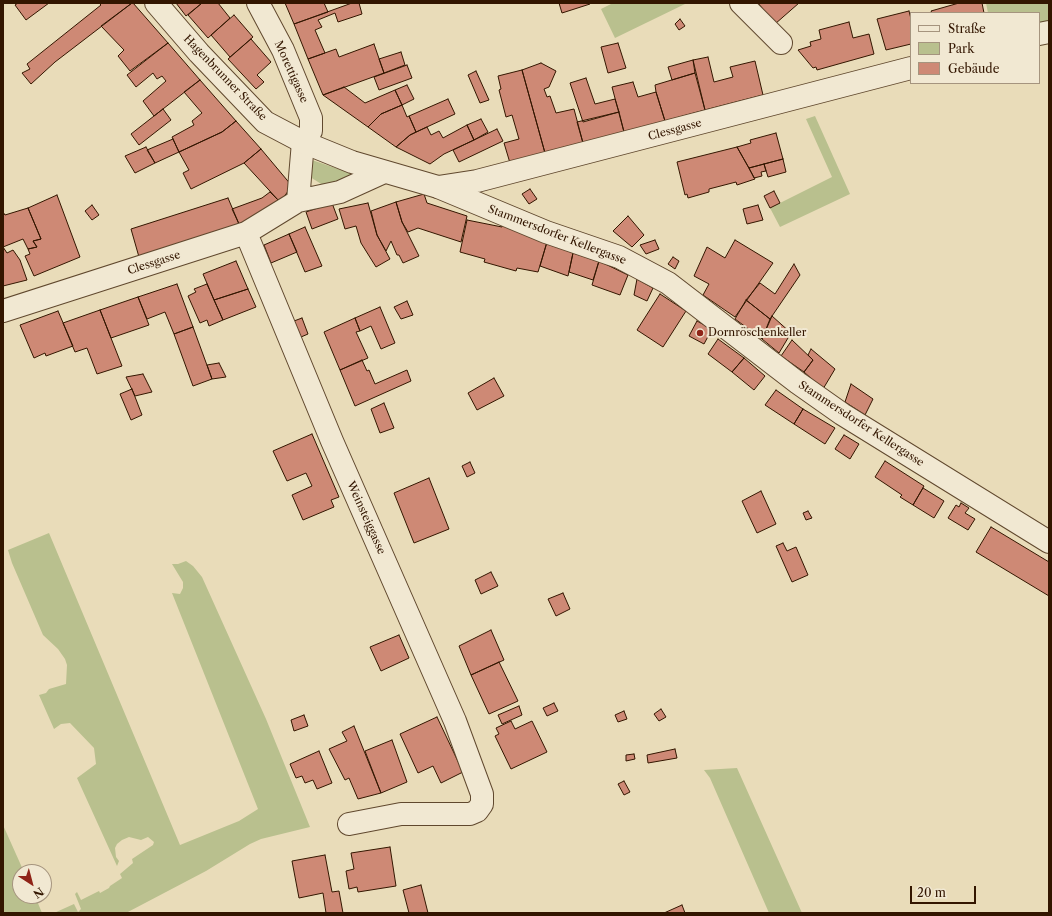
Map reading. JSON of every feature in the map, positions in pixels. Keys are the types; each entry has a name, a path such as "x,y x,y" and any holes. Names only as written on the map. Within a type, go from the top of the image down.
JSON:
{"street":[{"name":"Hagenbrunner Straße","path":"156,3 199,53 265,122 303,142"},
{"name":"Morettigasse","path":"258,3 283,50 311,118 311,131 303,142"},
{"path":"741,3 781,43"},
{"name":"Clessgasse","path":"438,187 478,182 910,68"},
{"name":"Stammersdorfer Kellergasse","path":"303,142 352,162 438,187 546,232 619,257 668,283 798,383 842,414 1049,542"},
{"path":"298,201 303,142"},
{"name":"Clessgasse","path":"3,311 246,233 298,201 340,192 384,172"},
{"name":"Weinsteiggasse","path":"246,233 332,441 455,721 482,794 482,804 477,811 470,814 401,814 349,824"}],"green space":[{"path":"613,3 685,4 615,38 601,9"},
{"path":"986,3 1049,3 1049,22 1040,24 1040,12 988,12"},
{"path":"815,116 850,194 780,227 770,208 832,177 806,119"},
{"path":"309,159 359,176 326,187 307,175"},
{"path":"49,533 180,845 239,821 258,809 172,593 180,594 183,588 183,582 172,564 178,564 186,561 193,566 202,577 266,719 310,827 261,839 250,844 206,871 126,913 54,913 74,904 78,912 81,909 75,894 77,892 81,900 109,888 122,878 120,874 133,863 132,859 153,845 154,842 148,837 141,840 129,837 122,840 115,848 116,857 119,861 117,866 77,778 96,764 94,748 70,723 61,724 54,729 39,695 46,693 49,689 66,684 67,665 58,649 43,635 12,563 8,550"},
{"path":"737,768 802,913 769,913 710,778 704,770"},
{"path":"3,825 20,864 12,864 12,904 38,904 42,913 3,913"}],"building":[{"path":"18,3 49,3 26,20 15,5"},
{"path":"99,3 132,3 55,62 31,84 22,73 30,69 27,64 101,5"},
{"path":"132,3 168,43 130,71 118,56 124,50 101,26"},
{"path":"176,3 202,3 186,16"},
{"path":"202,3 218,3 230,18 208,38 188,15"},
{"path":"285,3 324,3 328,12 294,24"},
{"path":"352,3 359,3 362,14 338,22 335,13 318,20 322,27 315,30 325,53 308,59 294,24"},
{"path":"559,3 590,3 590,4 562,13"},
{"path":"758,3 799,3 775,24"},
{"path":"959,3 982,3 984,12 932,12"},
{"path":"909,11 910,44 886,50 877,19"},
{"path":"234,15 253,37 230,57 211,35"},
{"path":"680,19 685,26 679,30 675,24"},
{"path":"849,22 853,38 869,34 874,54 817,70 816,67 813,68 798,50 811,46 810,42 821,39 819,30"},
{"path":"251,39 271,62 257,75 264,82 256,89 228,59"},
{"path":"168,43 200,80 154,116 143,101 166,81 162,76 157,79 153,73 136,87 127,75"},
{"path":"618,43 626,68 608,73 601,47"},
{"path":"374,44 384,73 323,95 308,59 336,49 339,57"},
{"path":"401,52 405,65 384,73 379,59"},
{"path":"708,57 714,82 733,77 730,67 755,61 763,95 705,110 693,60"},
{"path":"693,60 695,73 672,80 668,67"},
{"path":"541,63 556,71 549,87 544,89 547,97 550,96 556,113 574,109 583,143 545,153 522,70"},
{"path":"407,65 412,78 379,90 374,77"},
{"path":"522,70 545,153 510,163 504,143 519,139 512,115 506,117 499,90 501,89 498,76"},
{"path":"476,71 489,100 480,103 468,75"},
{"path":"695,73 705,110 665,121 655,85"},
{"path":"586,78 595,104 615,99 619,112 583,122 570,83"},
{"path":"200,80 236,121 222,132 179,152 172,137 194,125 192,121 202,113 184,92"},
{"path":"633,82 638,97 656,92 665,121 624,132 612,87"},
{"path":"407,85 414,99 402,105 395,90"},
{"path":"344,87 365,103 395,90 402,105 381,114 368,127 323,95"},
{"path":"448,99 455,114 416,132 409,116"},
{"path":"402,105 416,132 396,147 368,127 381,114"},
{"path":"163,109 171,120 139,145 131,134"},
{"path":"619,112 624,132 583,143 577,122"},
{"path":"481,119 488,132 474,140 467,125"},
{"path":"236,121 261,149 244,163 191,189 183,173 189,170 179,152 222,132"},
{"path":"467,125 474,140 444,154 430,164 396,147 410,135 427,127 431,135 439,131 443,138"},
{"path":"497,129 503,141 459,162 453,150"},
{"path":"776,133 783,159 749,168 737,147 751,143 750,140"},
{"path":"173,139 179,152 155,163 147,150"},
{"path":"146,147 155,163 135,173 125,156"},
{"path":"737,147 755,179 737,185 736,182 709,189 709,192 688,198 687,194 685,195 677,162"},
{"path":"261,149 292,186 280,202 244,163"},
{"path":"783,159 786,172 768,177 764,164"},
{"path":"764,164 766,171 761,172 762,176 754,178 749,168"},
{"path":"530,189 537,199 529,204 522,194"},
{"path":"774,191 780,203 770,208 764,196"},
{"path":"270,192 280,202 269,213 239,224 232,209 262,198"},
{"path":"424,194 427,203 467,216 461,242 418,228 408,232 402,222 396,202"},
{"path":"57,195 80,257 34,276 25,256 30,254 28,249 37,247 33,241 41,239 28,208"},
{"path":"228,198 239,224 139,257 131,229"},
{"path":"396,202 402,222 419,256 403,263 399,255 397,255 391,241 386,251 377,235 371,211"},
{"path":"332,203 338,219 312,229 306,212"},
{"path":"368,203 377,235 390,259 376,267 361,243 356,226 345,229 339,209"},
{"path":"92,205 99,215 92,220 85,211"},
{"path":"758,205 763,220 747,224 743,209"},
{"path":"28,208 41,239 33,241 37,247 28,249 23,239 3,247 3,212 5,215"},
{"path":"628,216 644,235 632,247 613,231"},
{"path":"467,220 502,227 502,225 547,242 538,272 517,268 516,271 484,262 485,259 460,252"},
{"path":"305,227 322,266 305,272 289,234"},
{"path":"289,234 297,252 271,263 264,245"},
{"path":"655,240 659,249 646,254 640,245"},
{"path":"735,240 773,263 735,317 703,295 709,284 694,276 707,247 725,258"},
{"path":"547,242 573,253 568,276 540,266"},
{"path":"3,247 7,253 13,250 20,260 27,280 3,286"},
{"path":"573,253 599,261 593,280 569,272"},
{"path":"673,257 679,261 675,269 668,264"},
{"path":"236,261 248,289 214,300 203,274"},
{"path":"599,261 628,275 620,295 592,285"},
{"path":"794,264 800,275 770,319 746,300 760,283 775,294"},
{"path":"637,279 653,288 647,301 634,295"},
{"path":"177,284 193,327 174,334 165,312 147,319 138,297"},
{"path":"207,284 223,320 209,326 207,320 200,323 188,296 196,292 194,289"},
{"path":"248,289 256,307 223,320 214,300"},
{"path":"660,294 686,311 663,347 637,330"},
{"path":"138,297 149,325 111,338 100,310"},
{"path":"746,300 770,319 762,339 735,319"},
{"path":"407,301 413,315 401,319 394,307"},
{"path":"380,307 395,343 381,349 371,326 360,331 355,318"},
{"path":"100,310 122,366 97,374 87,348 75,352 63,323"},
{"path":"58,311 73,346 46,356 45,353 34,358 20,325"},
{"path":"772,316 791,333 779,353 762,339"},
{"path":"302,318 308,334 301,337 294,321"},
{"path":"355,318 360,331 356,332 368,358 340,370 324,332"},
{"name":"Dornröschenkeller","path":"697,321 712,329 704,344 689,336"},
{"path":"193,327 212,379 193,386 174,334"},
{"path":"718,339 744,358 732,372 708,354"},
{"path":"792,340 813,360 804,372 781,356"},
{"path":"811,349 835,369 823,389 804,372 813,360 808,355"},
{"path":"744,358 765,376 754,390 732,372"},
{"path":"362,360 367,371 369,370 375,384 407,370 411,381 355,406 340,370"},
{"path":"219,363 226,377 212,379 207,365"},
{"path":"143,374 152,392 135,396 126,377"},
{"path":"494,378 504,396 477,410 468,393"},
{"path":"851,384 873,399 865,415 845,402"},
{"path":"132,389 142,415 131,420 120,394"},
{"path":"776,390 803,409 794,424 765,405"},
{"path":"384,403 394,428 380,433 371,409"},
{"path":"803,409 835,428 825,444 794,424"},
{"path":"312,434 339,497 331,500 334,507 303,520 292,495 312,486 306,473 287,481 273,451"},
{"path":"844,435 859,444 850,459 835,449"},
{"path":"885,461 924,486 913,505 900,497 902,495 875,477"},
{"path":"470,462 475,473 467,477 462,466"},
{"path":"429,478 449,529 414,543 394,493"},
{"path":"923,488 944,501 934,518 913,505"},
{"path":"761,491 776,524 757,533 742,501"},
{"path":"961,503 969,508 965,513 975,519 968,530 948,518 956,505 959,507"},
{"path":"808,511 812,518 806,520 803,513"},
{"path":"991,527 1049,562 1049,596 976,552"},
{"path":"783,543 787,551 796,547 808,575 792,582 776,546"},
{"path":"491,572 498,586 481,594 475,580"},
{"path":"563,593 570,609 556,616 548,599"},
{"path":"491,630 504,660 471,675 459,646"},
{"path":"399,635 409,658 381,671 370,647"},
{"path":"499,662 518,701 489,714 471,675"},
{"path":"554,703 558,711 547,716 543,708"},
{"path":"519,706 522,715 502,724 498,715"},
{"path":"661,709 666,717 659,721 654,714"},
{"path":"624,711 627,719 618,722 615,715"},
{"path":"304,715 308,726 294,731 291,720"},
{"path":"437,717 463,772 441,783 433,766 418,773 400,734"},
{"path":"511,721 515,729 532,721 547,752 511,769 495,736 499,734 496,728"},
{"path":"354,726 381,793 358,799 349,778 345,780 329,749 347,741 342,732"},
{"path":"392,740 407,782 381,793 365,751"},
{"path":"675,749 677,758 648,763 647,755"},
{"path":"319,751 332,783 317,789 313,780 305,783 302,776 296,778 290,764"},
{"path":"634,754 635,759 626,761 626,755"},
{"path":"624,781 630,792 624,795 618,784"},
{"path":"390,847 396,886 358,892 357,887 349,889 346,871 354,869 351,853"},
{"path":"325,855 332,892 339,891 343,913 326,913 323,893 299,898 292,861"},
{"path":"421,885 428,913 409,913 403,890"},
{"path":"682,905 685,913 664,913"}],"place":[{"name":"Dornröschenkeller","path":"700,333"}]}
